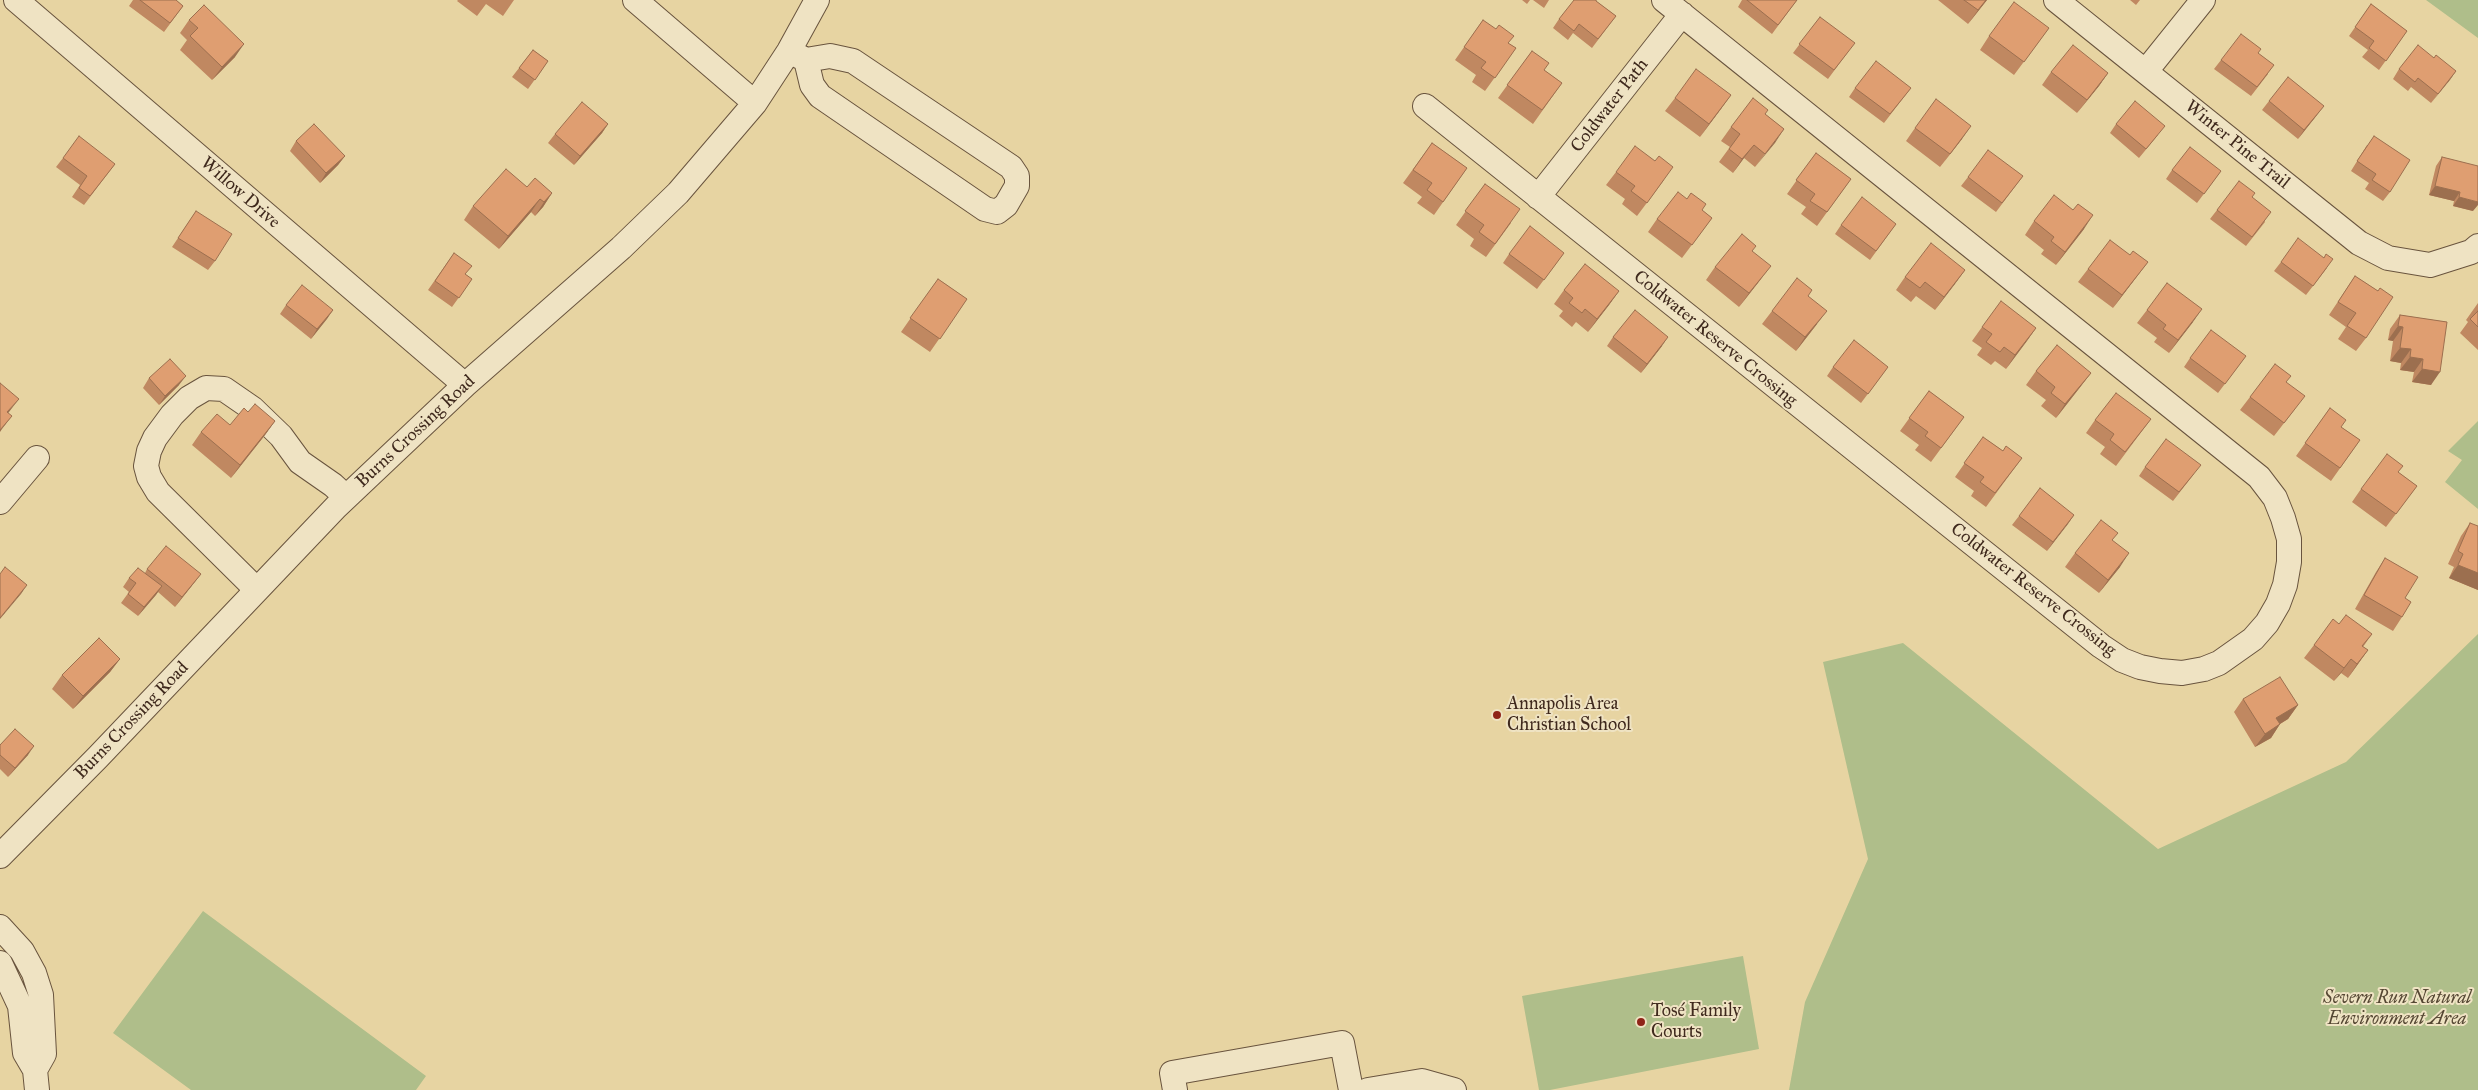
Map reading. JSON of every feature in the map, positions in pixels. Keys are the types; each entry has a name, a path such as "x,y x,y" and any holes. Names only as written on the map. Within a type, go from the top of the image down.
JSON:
{"street":[{"name":"Willow Drive","path":"16,0 465,385"},
{"path":"634,0 755,103"},
{"name":"Burns Crossing Road","path":"0,856 346,498 465,385 621,248 678,193 798,55 817,0"},
{"name":"Winter Pine Trail","path":"2056,0 2359,243 2388,258 2430,266 2471,252 2478,246"},
{"path":"2146,71 2203,0"},
{"name":"Coldwater Reserve Crossing","path":"1425,106 2101,646 2122,660 2160,671 2182,672 2204,669 2235,653 2253,639 2267,623 2285,585 2289,562 2289,539 2275,498 2259,476 1673,7"},
{"name":"Coldwater Path","path":"1538,197 1673,7"},
{"path":"798,55 830,56 853,61 1011,167 1017,176 1017,186 1006,205 997,212 985,209 820,96 812,85 798,55"},
{"path":"257,590 158,492 149,477 146,466 149,451 155,438 172,415 189,398 206,388 224,389 253,409 281,436 300,462 333,485 346,498"},
{"path":"0,502 37,458"},
{"path":"0,927 22,952 34,973 41,995 44,1054 36,1080"},
{"path":"0,963 20,1006 25,1052 36,1080"},
{"path":"1175,1090 1172,1073 1342,1043 1351,1090"},
{"path":"1368,1090 1422,1081 1454,1090"}],"green space":[{"path":"2426,0 2478,0 2478,38"},
{"path":"2478,421 2478,509 2445,482 2462,460 2448,451"},
{"name":"Severn Run Natural Environment Area","path":"2478,634 2478,1090 1789,1090 1805,1002 1868,859 1823,662 1903,643 2158,849 2346,762"},
{"path":"203,911 426,1076 416,1090 191,1090 113,1033"},
{"name":"Tosé Family Courts","path":"1743,956 1759,1049 1550,1090 1539,1090 1522,996"}],"building":[{"path":"140,0 176,0 183,6 170,23"},
{"path":"1574,0 1596,0 1616,16 1598,39 1579,24 1574,31 1559,19"},
{"path":"1747,0 1797,0 1778,25"},
{"path":"1964,0 1986,0 1978,10"},
{"path":"2014,2 2049,28 2024,62 1989,36"},
{"path":"2371,4 2407,31 2386,61 2369,48 2374,41 2355,27"},
{"path":"204,5 244,44 222,67 190,36 198,28 189,20"},
{"path":"1820,17 1855,43 1834,70 1799,44"},
{"path":"1483,20 1496,29 1499,25 1514,36 1508,43 1516,48 1495,78 1481,68 1486,62 1464,47"},
{"path":"2241,34 2261,49 2258,53 2274,65 2257,87 2221,60"},
{"path":"2073,45 2108,73 2087,100 2051,72"},
{"path":"2418,45 2434,58 2436,55 2456,71 2438,94 2418,78 2415,82 2399,69"},
{"path":"533,50 548,61 535,80 519,68"},
{"path":"1532,51 1549,63 1544,70 1562,83 1542,110 1507,85"},
{"path":"1876,61 1911,88 1890,114 1855,88"},
{"path":"1696,69 1731,95 1709,124 1675,98"},
{"path":"2288,77 2324,106 2304,130 2269,101"},
{"path":"1753,98 1768,110 1765,114 1784,129 1765,154 1754,145 1742,159 1729,149 1740,134 1731,127"},
{"path":"1936,99 1971,126 1950,154 1915,128"},
{"path":"2135,101 2165,126 2146,149 2116,124"},
{"path":"582,102 608,124 580,156 555,134"},
{"path":"314,124 345,156 326,173 296,141"},
{"path":"79,136 115,164 90,196 79,188 87,176 63,158"},
{"path":"2374,136 2410,160 2390,192 2372,180 2376,174 2357,161"},
{"path":"1432,143 1467,168 1443,202 1427,190 1432,183 1413,170"},
{"path":"1635,146 1655,161 1659,156 1673,167 1647,203 1631,191 1635,186 1616,172"},
{"path":"2190,147 2221,171 2204,194 2172,170"},
{"path":"1988,150 2023,176 2002,203 1968,177"},
{"path":"1816,153 1851,179 1827,212 1810,201 1815,194 1796,180"},
{"path":"2442,157 2478,166 2478,202 2459,197 2460,192 2435,186"},
{"path":"506,169 527,187 535,178 552,193 544,202 540,199 508,236 473,206"},
{"path":"2239,181 2255,193 2252,197 2271,212 2252,237 2217,210"},
{"path":"1485,184 1520,209 1495,244 1479,232 1484,225 1465,211"},
{"path":"1678,192 1687,199 1691,193 1706,204 1702,210 1712,218 1692,245 1657,219"},
{"path":"2054,195 2073,210 2078,204 2093,215 2065,252 2051,241 2054,237 2034,221"},
{"path":"1862,197 1896,224 1876,251 1841,225"},
{"path":"196,211 232,234 215,261 178,238"},
{"path":"1530,226 1564,253 1544,280 1509,254"},
{"path":"1742,234 1756,246 1752,251 1771,266 1749,293 1715,267"},
{"path":"2298,238 2324,258 2326,254 2333,259 2313,286 2281,262"},
{"path":"2110,240 2130,255 2133,251 2148,262 2122,295 2088,269"},
{"path":"1931,243 1965,270 1944,297 1925,282 1920,288 1905,277"},
{"path":"454,253 472,266 465,274 472,279 459,298 435,281"},
{"path":"1585,264 1619,291 1597,319 1585,309 1582,313 1569,303 1573,298 1564,290"},
{"path":"2355,276 2378,291 2380,288 2393,297 2366,338 2347,326 2356,313 2338,302"},
{"path":"1797,278 1812,290 1808,296 1827,311 1805,337 1772,311"},
{"path":"938,279 967,299 940,339 910,318"},
{"path":"2167,283 2202,309 2178,340 2163,329 2166,325 2147,310"},
{"path":"302,285 333,310 317,329 286,305"},
{"path":"2001,301 2036,328 2015,355 2004,347 2000,352 1986,342 1992,334 1982,327"},
{"path":"1635,310 1668,337 1647,364 1613,337"},
{"path":"2478,311 2478,327 2470,319"},
{"path":"2400,315 2447,322 2440,372 2422,369 2423,359 2410,357 2411,349 2400,348 2403,327 2398,326"},
{"path":"2211,330 2246,356 2225,384 2190,358"},
{"path":"1854,340 1888,367 1868,394 1833,367"},
{"path":"2057,345 2091,373 2065,404 2051,393 2055,387 2036,371"},
{"path":"170,359 186,376 165,396 149,378"},
{"path":"2275,364 2291,376 2286,382 2305,396 2284,423 2250,397"},
{"path":"0,383 19,399 7,412 12,416 0,430"},
{"path":"1929,391 1964,417 1941,448 1925,436 1928,432 1909,418"},
{"path":"2116,393 2151,419 2125,452 2110,440 2114,434 2095,420"},
{"path":"255,404 275,421 240,465 201,432 217,414 230,425 244,408 248,412"},
{"path":"2330,408 2346,420 2341,427 2360,440 2340,468 2305,443"},
{"path":"1983,437 2003,451 2006,446 2022,458 1995,493 1980,482 1984,477 1964,463"},
{"path":"2166,439 2201,465 2179,492 2145,467"},
{"path":"2387,454 2403,466 2398,472 2417,486 2396,514 2361,489"},
{"path":"2040,488 2074,515 2053,542 2019,516"},
{"path":"2101,520 2118,533 2112,540 2129,553 2108,580 2075,553"},
{"path":"2470,523 2478,526 2478,573 2458,565 2463,554 2458,551"},
{"path":"166,546 201,574 182,597 147,569"},
{"path":"2385,558 2418,577 2405,598 2411,602 2402,617 2364,595"},
{"path":"5,567 27,585 0,618 0,574"},
{"path":"138,568 162,586 144,607 128,594 136,583 129,578"},
{"path":"2346,615 2372,634 2362,646 2368,650 2357,664 2351,659 2344,668 2314,645 2333,619 2339,624"},
{"path":"99,638 120,659 83,696 62,675"},
{"path":"2280,677 2298,705 2276,718 2280,724 2265,734 2243,699"},
{"path":"15,729 34,746 15,768 0,755 0,745"}],"place":[{"name":"Annapolis Area Christian School","path":"1497,715"},
{"name":"Tosé Family Courts","path":"1641,1022"}]}
